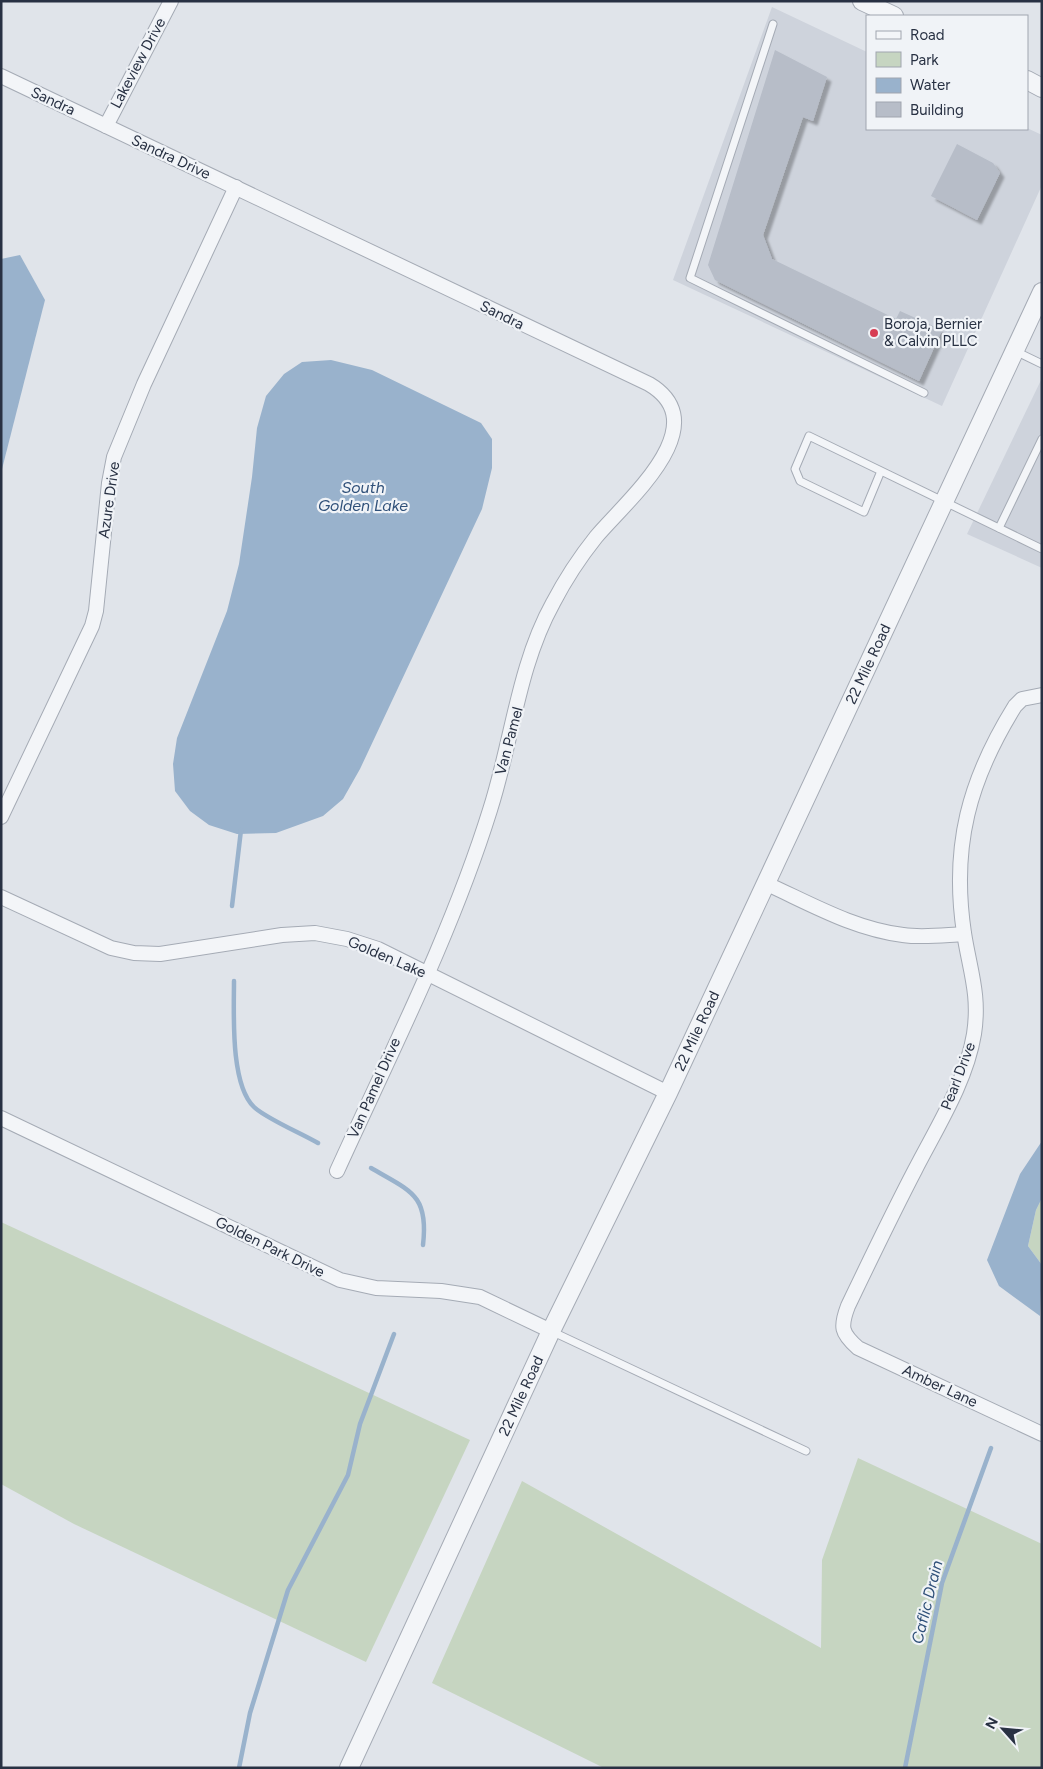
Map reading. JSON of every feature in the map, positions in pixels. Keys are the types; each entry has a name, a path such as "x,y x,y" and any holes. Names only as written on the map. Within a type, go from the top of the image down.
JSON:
{"street":[{"name":"Lakeview Drive","path":"106,126 171,1"},
{"path":"862,1 892,15"},
{"name":"Sandra","path":"1,76 106,126"},
{"path":"1028,81 1042,88"},
{"name":"Sandra Drive","path":"106,126 236,188"},
{"name":"Sandra","path":"236,188 660,391 673,408 671,438 655,472 636,494"},
{"name":"Azure Drive","path":"1,817 92,626 96,611 109,483 122,433 236,188"},
{"name":"22 Mile Road","path":"349,1768 551,1331 668,1093 767,884 1042,292"},
{"name":"Van Pamel","path":"412,1005 453,915 491,809 526,670 540,630 560,589 586,549 636,494"},
{"name":"Pearl Drive","path":"844,1333 844,1316 848,1306 942,1116 970,1051 976,999 973,972 964,934 960,887 961,839 969,801 994,744 1015,706 1022,699 1042,695"},
{"path":"767,884 831,914 883,932 929,936 964,934"},
{"name":"Golden Lake","path":"1,897 111,948 134,953 160,954 282,935 316,933 347,939 378,949 668,1093"},
{"name":"Van Pamel Drive","path":"337,1171 412,1005"},
{"name":"Golden Park Drive","path":"1,1118 340,1280 376,1288 441,1290 480,1297 551,1331"},
{"name":"Amber Lane","path":"844,1333 858,1348 1042,1434"}],"lane":[{"path":"773,24 690,278 924,393"},
{"path":"1015,351 1042,364"},
{"path":"881,471 864,512 800,481 795,469 809,436 999,528 1041,546"},
{"path":"999,528 1042,438"},
{"path":"551,1331 806,1452"}],"shaded area":[{"path":"772,7 866,52 866,130 1028,130 1028,128 1042,135 1042,185 942,406 673,280"},
{"path":"1042,378 1042,568 967,534"}],"green space":[{"path":"1042,1198 1042,1265 1028,1246 1036,1210"},
{"path":"1,1222 470,1440 366,1662 74,1524 1,1484"},
{"path":"858,1458 1042,1544 1042,1768 604,1768 432,1683 522,1481 821,1648 822,1560"}],"water":[{"path":"20,255 45,300 1,473 1,259"},
{"name":"South Golden Lake","path":"331,360 372,370 481,423 492,439 492,468 482,509 360,769 343,799 323,816 276,833 237,834 209,825 190,811 175,791 173,764 177,738 227,611 239,564 257,428 266,396 284,374 302,362"},
{"path":"1042,1141 1042,1198 1036,1210 1028,1246 1042,1265 1040,1316 999,1286 987,1260 1020,1174"}],"building":[{"path":"775,50 827,77 813,121 803,117 763,235 772,259 896,319 900,311 942,330 919,381 715,280 708,265"},
{"path":"957,144 993,163 1000,173 977,220 931,196"}],"waterway":[{"path":"232,906 241,830"},
{"path":"234,981 235,1047 237,1065 246,1096 260,1112 318,1143"},
{"path":"371,1168 406,1189 414,1196 423,1215 423,1245"},
{"path":"239,1768 250,1713 288,1590 348,1475 360,1424 394,1334"},
{"name":"Caflic Drain","path":"905,1768 942,1583 991,1448"}],"place":[{"name":"Boroja, Bernier & Calvin PLLC","path":"874,333"}]}
